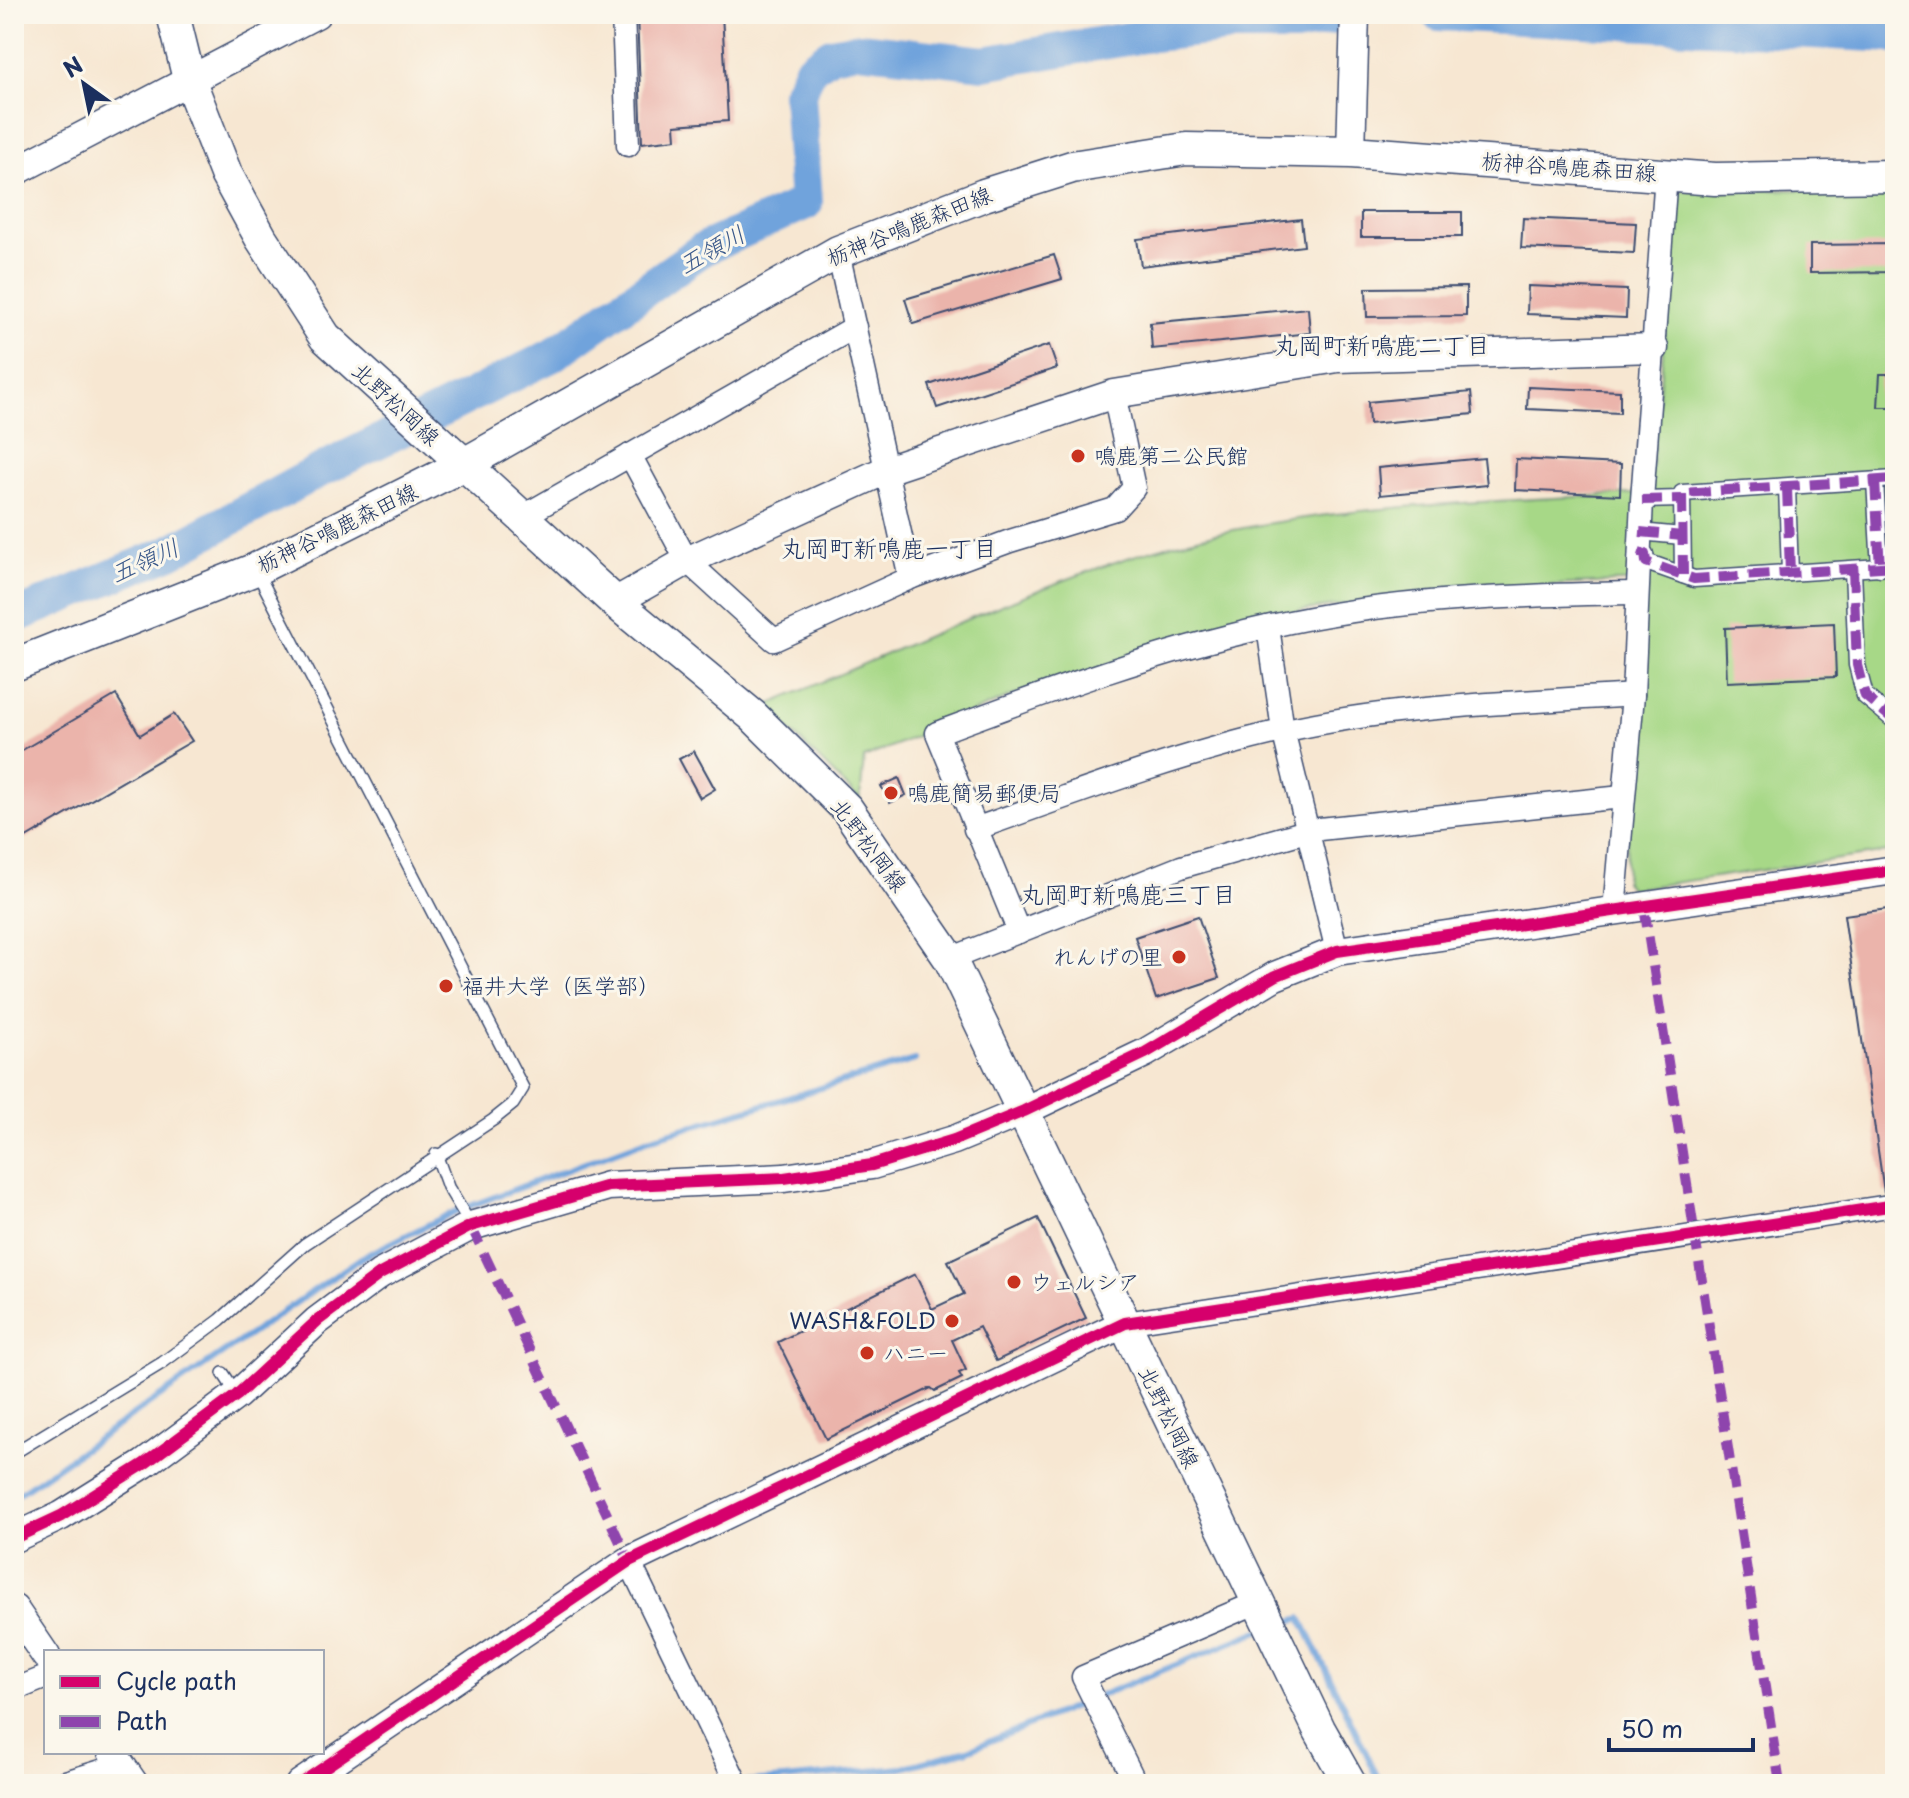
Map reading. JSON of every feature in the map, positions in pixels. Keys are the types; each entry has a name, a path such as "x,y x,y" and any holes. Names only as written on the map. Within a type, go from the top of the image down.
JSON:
{"main road":[{"name":"北野松岡線","path":"173,14 189,79 226,174 261,238 325,337 461,466 615,602 753,716 847,809 950,959 1258,1602 1350,1784"},
{"name":"栃神谷鳴鹿森田線","path":"14,665 256,569 461,466 838,252 984,195 1072,167 1186,149 1351,152 1715,179 1895,176"}],"street":[{"path":"14,172 316,14"},
{"path":"623,14 628,145"},
{"path":"1351,152 1355,14"},
{"path":"1614,911 1633,695 1636,593 1666,174"},
{"path":"838,252 910,578"},
{"path":"520,518 855,327"},
{"path":"615,602 687,561 886,470 1114,394 1338,358 1654,348"},
{"path":"630,455 687,561 774,640 910,578 1010,541 1115,509 1134,488 1114,394"},
{"path":"1683,575 1682,493 1895,479"},
{"path":"1640,542 1646,562 1694,579 1887,567 1875,481"},
{"path":"1787,487 1790,573"},
{"path":"1642,500 1682,499"},
{"path":"1640,542 1682,536"},
{"path":"1853,570 1857,665 1865,696 1895,721"},
{"path":"1019,932 937,733 1099,673 1268,627 1405,604 1512,595 1636,593"},
{"path":"1268,627 1283,730 1310,830 1337,951"},
{"path":"975,829 1146,769 1283,730 1426,710 1633,695"},
{"path":"950,959 1181,867 1310,830 1622,797"},
{"path":"14,1538 61,1516 144,1464 230,1384 380,1274 471,1226 608,1186 784,1178 872,1165 954,1140 1024,1111 1145,1053 1275,976 1337,951 1895,870"},
{"path":"300,1784 629,1561 1125,1323 1895,1205"},
{"path":"629,1561 737,1784"},
{"path":"1126,1780 1083,1677 1258,1602"},
{"path":"14,1609 44,1653"},
{"path":"14,1690 44,1678"},
{"path":"59,1784 122,1767"}],"lane":[{"path":"14,1453 162,1363 220,1320 305,1244 436,1154 493,1120 513,1104 523,1088 256,569"},
{"path":"436,1154 448,1187 471,1226"}],"green space":[{"path":"1895,189 1895,851 1631,889 1625,882 1641,581 1440,590 1300,611 1017,694 864,758 860,800 765,706 1049,586 1146,552 1206,536 1331,514 1460,503 1649,493 1679,191"}],"building":[{"path":"637,14 722,14 728,121 675,125 676,139 642,143"},
{"path":"1361,212 1462,212 1462,237 1361,237"},
{"path":"1523,218 1636,223 1634,253 1521,248"},
{"path":"1301,219 1304,246 1141,266 1137,239"},
{"path":"1895,244 1895,272 1810,273 1810,245"},
{"path":"1054,255 1062,279 913,324 905,299"},
{"path":"1528,286 1627,290 1626,318 1527,314"},
{"path":"1466,287 1466,316 1367,317 1366,288"},
{"path":"1308,308 1310,333 1152,349 1150,323"},
{"path":"1049,345 1057,368 937,408 929,385"},
{"path":"1880,374 1895,374 1895,407 1878,407"},
{"path":"1528,387 1620,391 1620,413 1527,409"},
{"path":"1471,392 1473,414 1369,424 1368,402"},
{"path":"1484,458 1487,485 1380,495 1378,468"},
{"path":"1516,459 1621,464 1620,495 1515,490"},
{"path":"1834,623 1836,677 1727,682 1725,628"},
{"path":"116,695 140,735 174,714 192,741 14,845 14,755"},
{"path":"694,751 715,789 700,798 679,759"},
{"path":"899,778 906,795 890,803 881,786"},
{"path":"1895,908 1895,1191 1884,1192 1844,915"},
{"path":"1198,916 1219,978 1156,999 1135,937"},
{"path":"1038,1218 1086,1318 996,1361 979,1327 952,1340 966,1370 959,1373 962,1378 935,1391 931,1388 826,1439 778,1342 915,1274 932,1309 964,1294 948,1261"}],"waterway":[{"name":"五領川","path":"14,617 170,552 323,469 553,355 703,249 806,203 799,93 811,68 831,54 859,49 984,63 1144,36 1232,26 1297,26 1348,14"},
{"name":"五領川","path":"1438,14 1895,36"},
{"path":"14,1497 361,1258 454,1212 652,1138 915,1060"},
{"path":"1281,1624 1301,1618 1381,1784"},
{"path":"1099,1696 1259,1631"},
{"path":"741,1783 902,1768 968,1750 1089,1701"},
{"path":"629,1784 730,1782"}],"marked path":[{"path":"1683,575 1682,493 1895,479"},
{"path":"1875,481 1880,568"},
{"path":"1787,487 1790,573"},
{"path":"1642,500 1682,499"},
{"path":"1640,532 1682,536"},
{"path":"1639,552 1645,554 1646,562 1694,579 1895,566"},
{"path":"1853,570 1857,665 1865,696 1895,721"},
{"path":"1644,907 1780,1784"},
{"path":"471,1226 629,1561"}],"cycle path":[{"path":"14,1538 61,1516 144,1464 237,1395 317,1321 380,1274 471,1226 608,1186 784,1178 872,1165 954,1140 1024,1111 1145,1053 1275,976 1337,951 1895,870"},
{"path":"300,1784 629,1561 1125,1323 1895,1205"}],"place":[{"name":"鳴鹿第二公民館","path":"1078,456"},
{"name":"鳴鹿簡易郵便局","path":"891,793"},
{"name":"れんげの里","path":"1179,957"},
{"name":"福井大学（医学部）","path":"446,986"},
{"name":"ウェルシア","path":"1014,1282"},
{"name":"WASH&FOLD","path":"952,1321"},
{"name":"ハニー","path":"867,1353"}],"district":[{"name":"丸岡町新鳴鹿二丁目","path":"1382,346"},
{"name":"丸岡町新鳴鹿一丁目","path":"889,549"},
{"name":"丸岡町新鳴鹿三丁目","path":"1128,895"}]}
